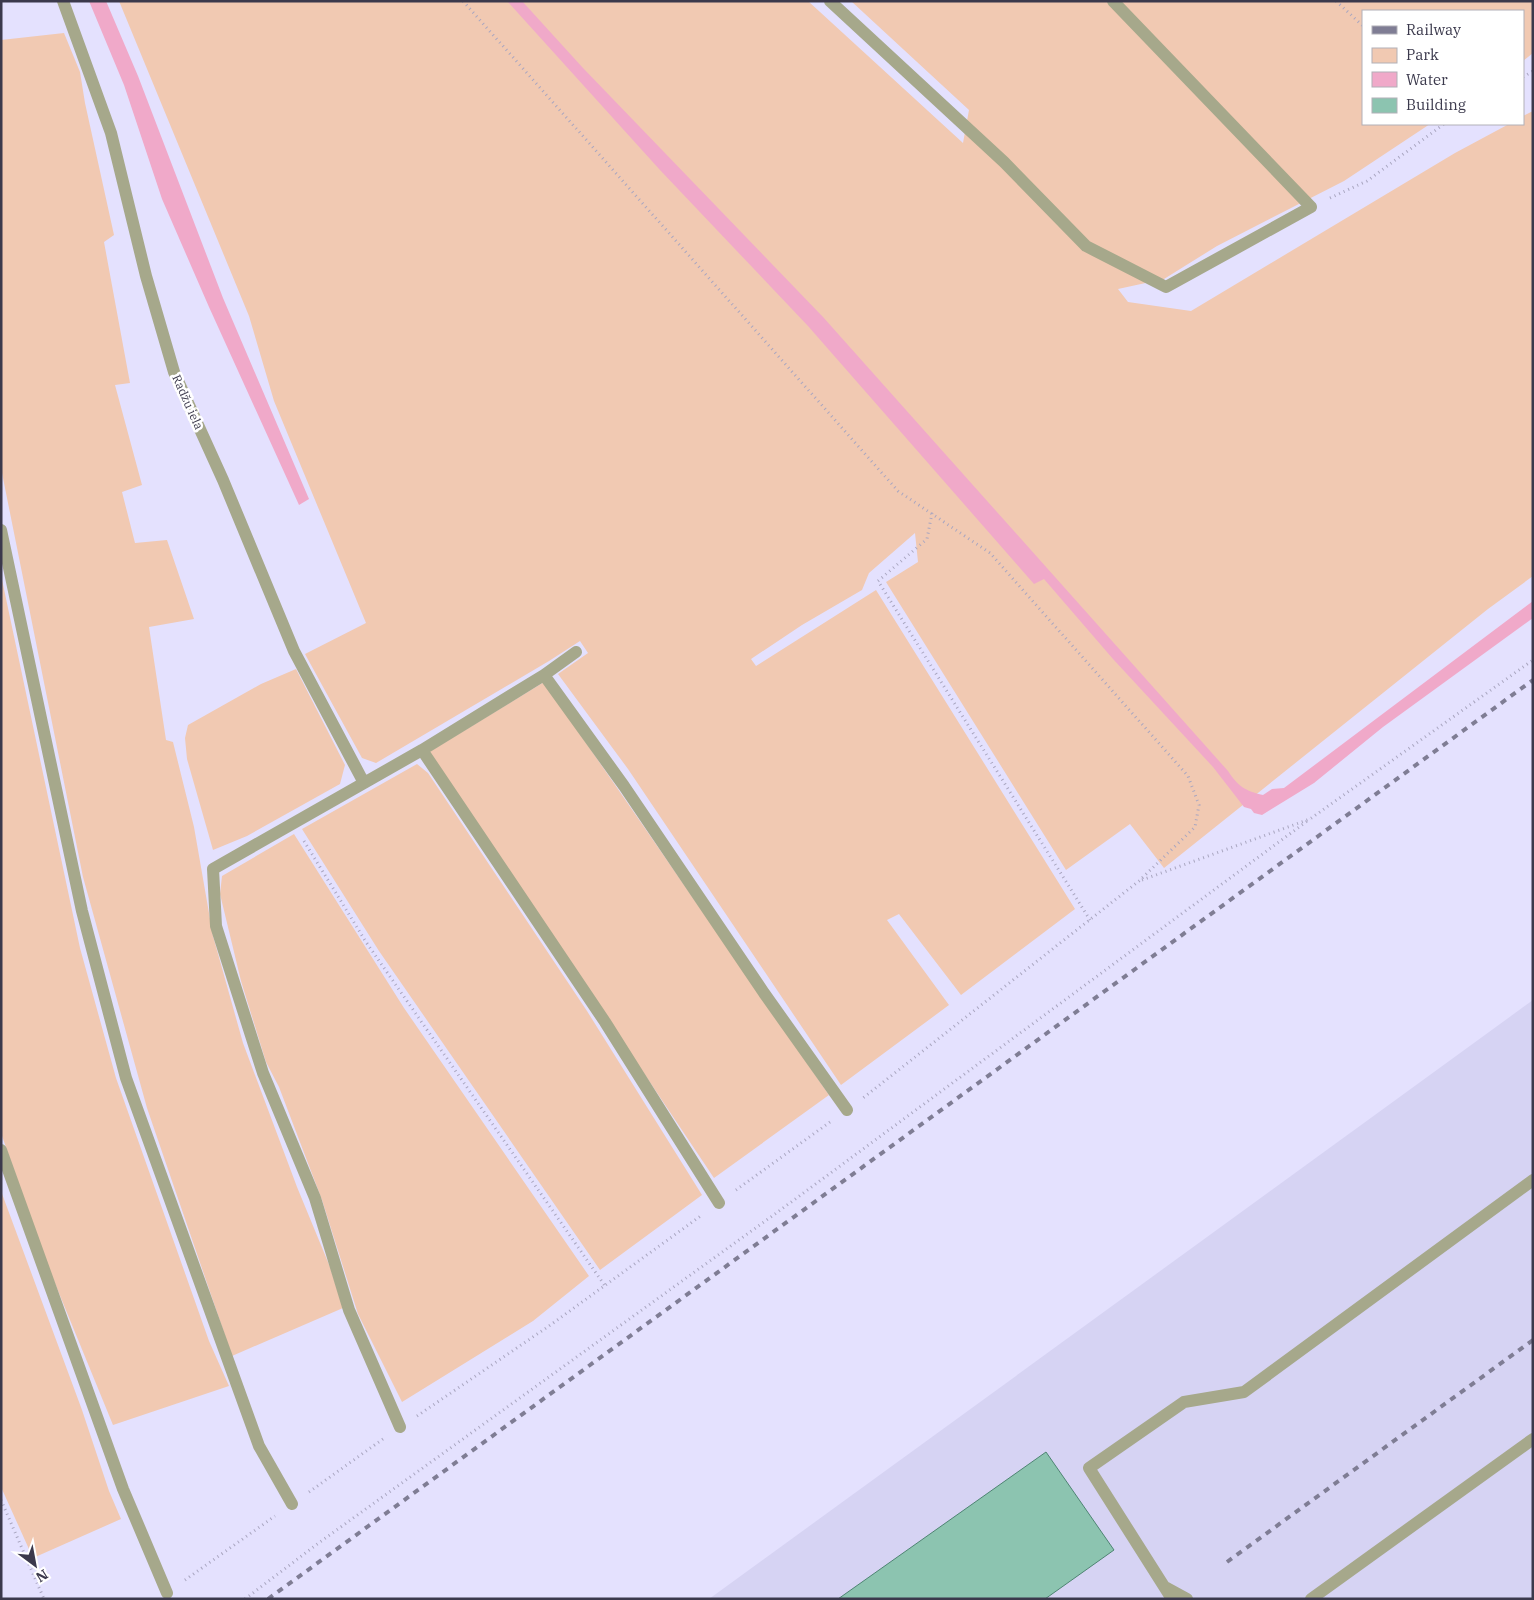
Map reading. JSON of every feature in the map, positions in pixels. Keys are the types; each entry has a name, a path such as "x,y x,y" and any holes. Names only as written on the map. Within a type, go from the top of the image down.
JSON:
{"lane":[{"name":"Radžu iela","path":"63,1 111,133 146,276 174,372 223,480 294,651 364,783"},
{"path":"830,1 1004,162 1086,246 1166,287 1311,207 1113,1"},
{"path":"1,530 82,911 126,1078 259,1446 292,1504"},
{"path":"400,1427 349,1310 315,1198 262,1073 216,926 213,869 422,750 576,652"},
{"path":"544,674 624,786 764,993 847,1110"},
{"path":"422,750 605,1022 719,1203"},
{"path":"1,1150 122,1489 167,1593"},
{"path":"1172,1599 1089,1468 1184,1402 1244,1392 1533,1180"},
{"path":"1311,1599 1533,1439"},
{"path":"1165,1587 1187,1599"}],"path":[{"path":"167,1593 400,1427 549,1326 847,1110 1139,881 1195,827 1200,806 1188,776 990,553 898,491 463,1"},
{"path":"1336,1 1362,25"},
{"path":"1311,207 1367,181 1443,125"},
{"path":"932,514 927,539 878,582 1090,920"},
{"path":"245,1599 320,1542 775,1214 1310,819 1533,660"},
{"path":"1139,881 1310,819"},
{"path":"293,823 366,942 605,1286"},
{"path":"1,1500 44,1599"}],"shaded area":[{"path":"1533,1000 1533,1599 709,1599"}],"green space":[{"path":"119,1 808,1 963,143 969,110 851,1 1533,1 1533,53 1524,60 1524,10 1362,10 1362,125 1428,125 1344,181 1217,246 1164,279 1118,289 1128,302 1191,311 1455,153 1507,125 1524,125 1524,116 1533,111 1533,576 1488,609 1164,868 1130,824 1066,870 886,582 918,562 915,533 869,573 862,590 802,625 751,659 756,666 876,590 1075,909 961,995 899,914 887,920 949,1005 841,1085 628,769 558,674 588,653 580,641 376,763 362,758 305,654 366,623 274,401 249,316"},
{"path":"64,33 80,72 114,235 104,242 130,383 115,385 142,485 122,492 135,543 167,540 194,619 149,627 166,740 173,742 194,827 213,936 243,1043 297,1187 330,1267 343,1308 232,1356 147,1108 83,877 1,468 1,40"},
{"path":"1,575 80,948 116,1078 209,1341 229,1386 113,1425 45,1259 1,1133"},
{"path":"296,669 345,765 340,784 247,836 213,850 187,759 185,738 188,725 261,684"},
{"path":"544,682 829,1095 714,1178 429,752"},
{"path":"417,764 428,773 587,1011 702,1195 600,1270 379,951 302,829"},
{"path":"294,834 404,1008 589,1276 533,1321 402,1402 358,1314 322,1200 279,1087 266,1062 241,981 220,894 222,876"},
{"path":"1,1191 82,1410 109,1491 121,1519 33,1558 1,1487"}],"water":[{"path":"89,1 106,1 138,76 223,298 309,499 299,505 162,199 124,85"},
{"path":"507,1 522,1 583,68 823,317 1242,787 1263,795 1272,789 1284,788 1533,601 1533,618 1383,727 1314,783 1262,815 1244,807 1213,767 1113,659 1044,579 1034,584 808,326 660,170"}],"building":[{"path":"1046,1452 1114,1550 1045,1599 838,1599"}],"railway":[{"path":"268,1599 1533,680"},
{"path":"1227,1562 1533,1340"}]}
